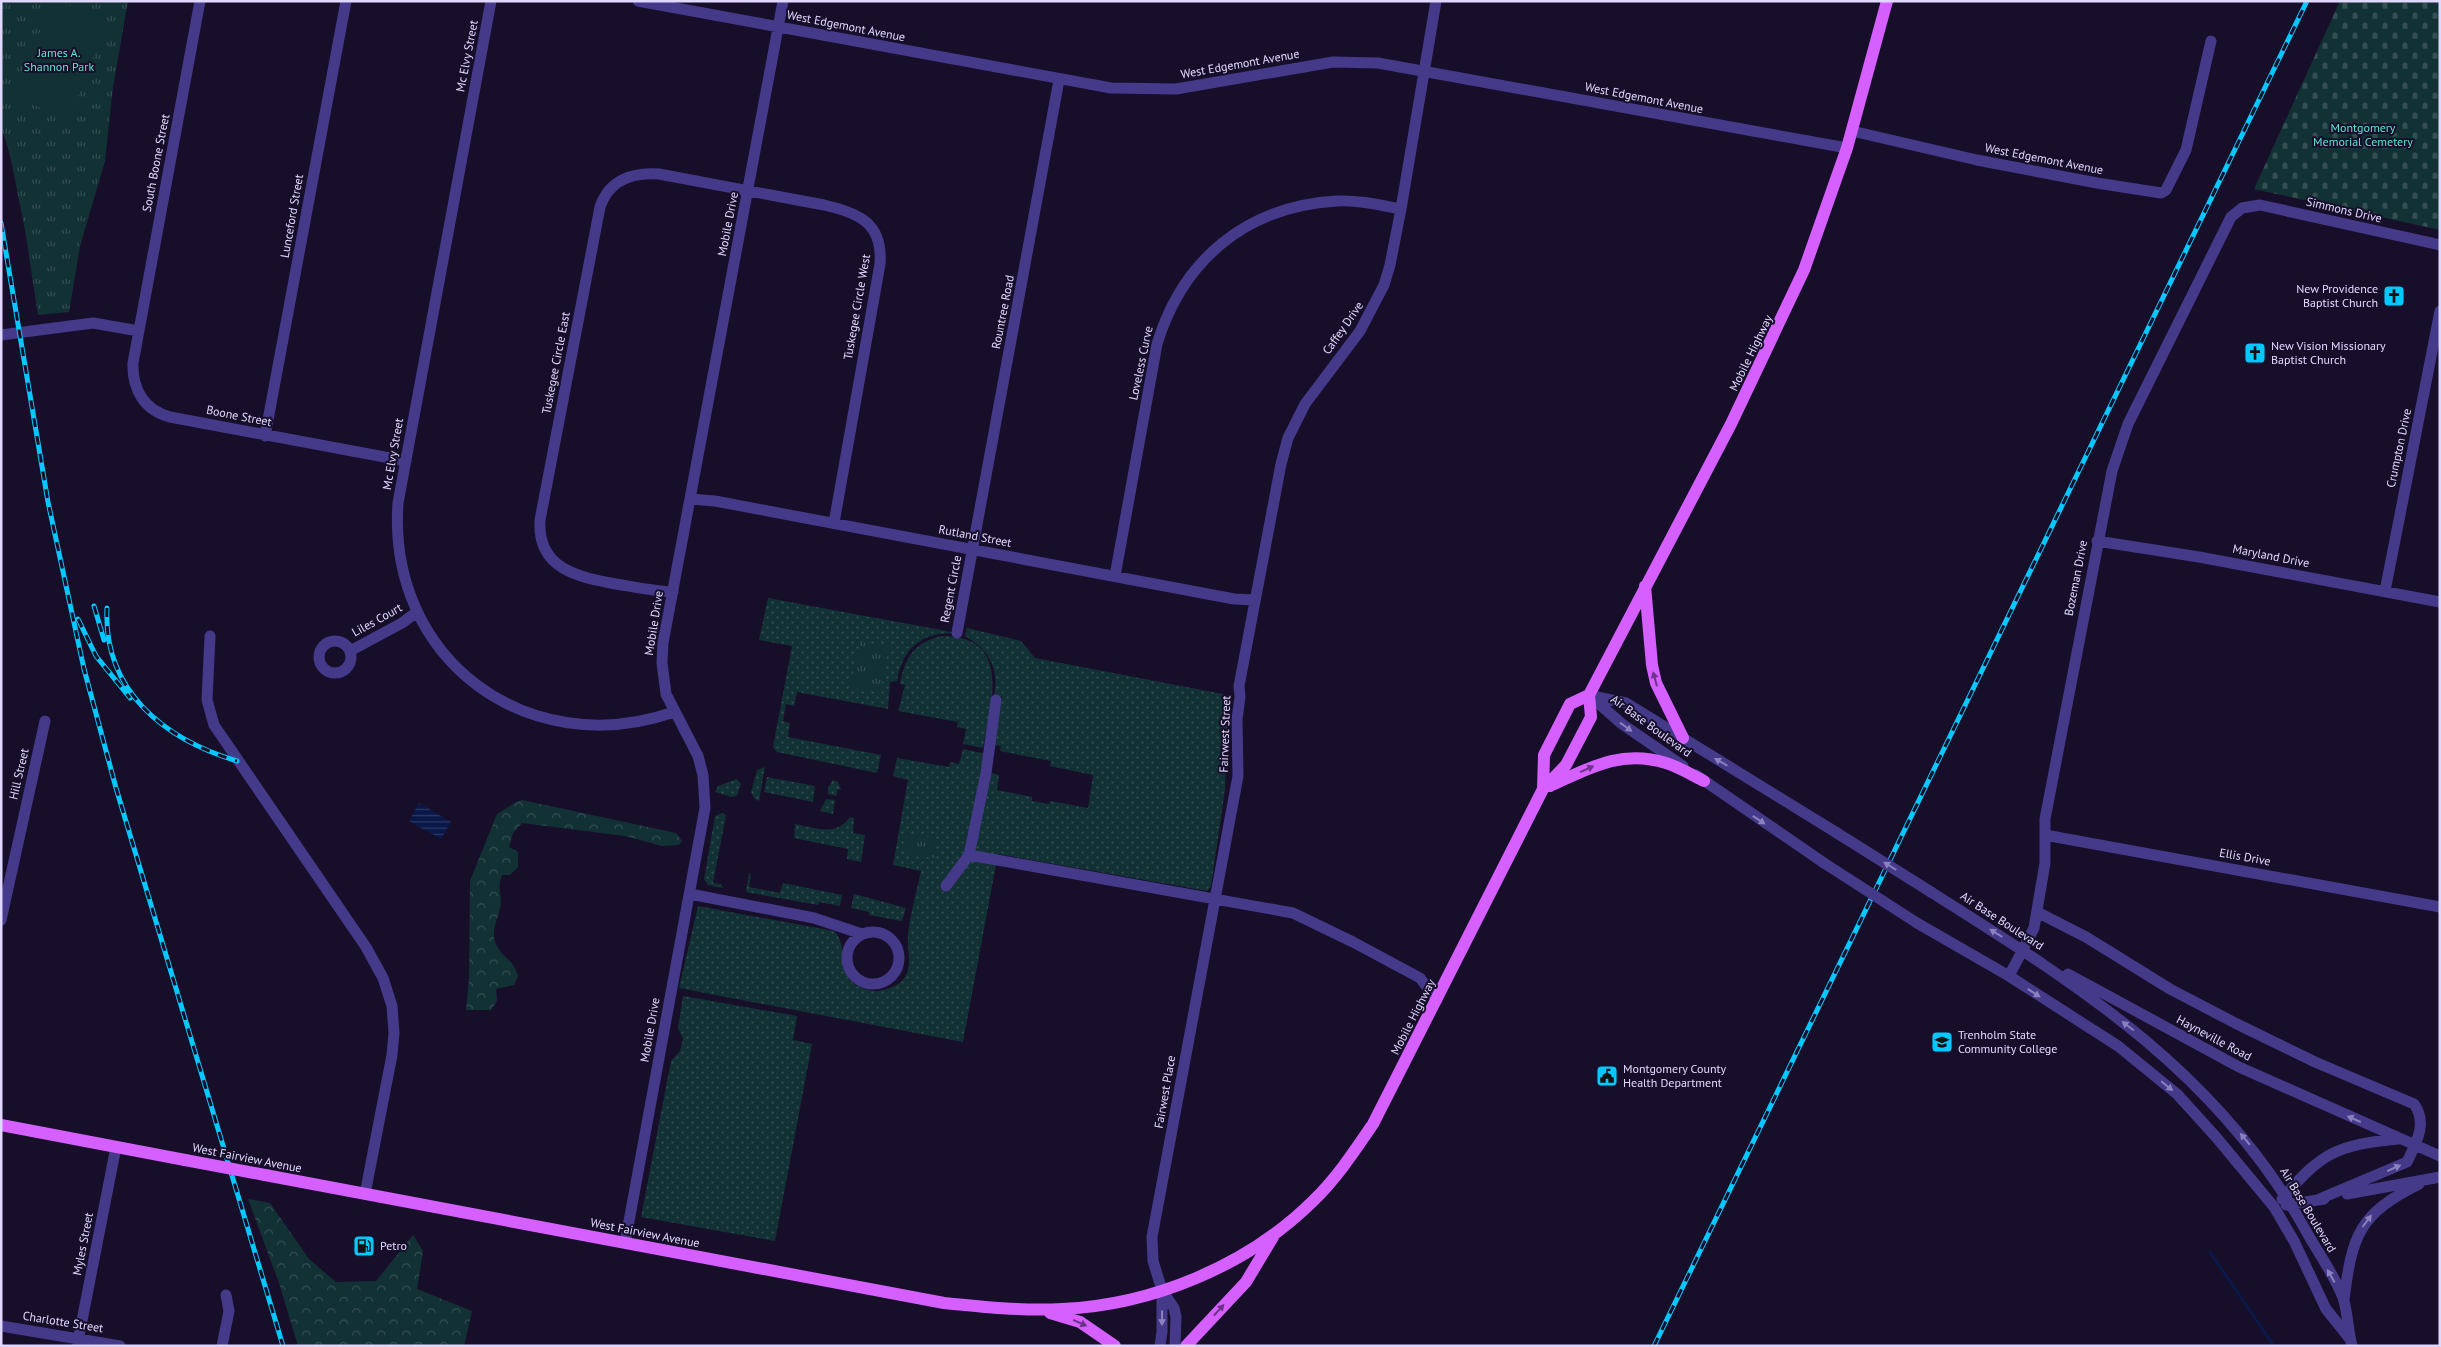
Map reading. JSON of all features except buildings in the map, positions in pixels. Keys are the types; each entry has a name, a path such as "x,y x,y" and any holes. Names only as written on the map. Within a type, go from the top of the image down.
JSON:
{"main road":[{"name":"Mobile Highway","path":"1274,1234 1312,1202 1355,1151 1387,1099 1543,789 1566,765 1591,717 1589,695 1731,424 1782,320 1823,221 1852,131 1887,1"},
{"path":"1645,586 1652,665 1656,683 1683,738"},
{"name":"Mobile Highway","path":"1543,789 1544,755 1570,704 1589,695"},
{"path":"1543,789 1607,761 1626,758 1645,758 1667,763 1704,781"},
{"name":"West Fairview Avenue","path":"1,1125 944,1303 990,1308 1040,1310 1094,1306 1162,1290 1197,1277 1247,1252 1274,1234"},
{"path":"1186,1346 1246,1282 1274,1234"},
{"path":"1040,1310 1080,1322 1115,1346"}],"street":[{"name":"South Boone Street","path":"139,331 200,1"},
{"name":"Lunceford Street","path":"266,436 346,1"},
{"name":"Mc Elvy Street","path":"491,1 398,503 397,539 409,597 433,641 459,670 492,695 525,711 561,722 601,726 638,722 674,712"},
{"name":"West Edgemont Avenue","path":"638,1 1111,88 1156,90 1200,86 1333,62 1378,64 1847,148"},
{"name":"Mobile Drive","path":"625,1243 703,824 704,791 698,756 666,694 662,663 673,592 783,1"},
{"name":"Caffey Drive","path":"1255,600 1281,464 1288,438 1305,404 1360,331 1376,305 1390,265 1436,1"},
{"name":"West Edgemont Avenue","path":"1852,131 1977,160 2161,193 2168,185 2186,150 2211,41"},
{"name":"Rountree Road","path":"973,549 1060,80"},
{"name":"Tuskegee Circle East","path":"673,592 593,580 565,570 553,560 543,545 540,528 542,511 596,222 602,201 608,190 622,179 647,173 748,190"},
{"name":"Tuskegee Circle West","path":"748,190 850,211 868,223 879,242 880,264 834,523"},
{"name":"Loveless Curve","path":"1115,576 1157,344 1169,310 1190,275 1210,254 1235,234 1257,220 1280,211 1309,204 1338,201 1366,202 1401,209"},
{"name":"Simmons Drive","path":"2242,208 2254,205 2275,208 2440,245"},
{"name":"Bozeman Drive","path":"2009,976 2034,928 2045,863 2045,818 2112,471 2128,424 2231,217 2242,208"},
{"name":"Crumpton Drive","path":"2385,591 2440,311"},
{"path":"1,335 93,323 139,331"},
{"name":"Boone Street","path":"139,331 133,363 133,378 139,395 145,404 161,414 266,436 406,461"},
{"name":"Rutland Street","path":"690,499 715,501 1234,598 1255,600"},
{"name":"Maryland Drive","path":"2097,541 2199,557 2440,602"},
{"name":"Regent Circle","path":"957,633 973,549"},
{"name":"Fairwest Street","path":"1214,898 1238,776 1237,719 1240,697 1239,686 1255,600"},
{"name":"Liles Court","path":"350,651 402,623 417,612"},
{"path":"210,636 207,700 214,725 366,947 384,978 392,1006 392,1055 365,1194"},
{"name":"Air Base Boulevard","path":"1589,695 1626,703 1932,892 2069,981 2156,1048 2217,1106 2259,1155 2289,1199 2344,1300 2351,1342"},
{"name":"Air Base Boulevard","path":"1589,695 1622,724 1824,863 2009,976 2118,1046 2177,1094 2216,1137 2274,1207 2294,1241 2326,1309 2351,1342"},
{"path":"946,886 969,855 986,773 996,700"},
{"name":"Hill Street","path":"1,920 45,721"},
{"name":"Ellis Drive","path":"2045,835 2440,907"},
{"path":"969,855 1214,898 1299,915 1420,978 1437,1000"},
{"path":"690,894 814,918 862,934 873,931 884,934 892,940 898,949 899,960 896,970 889,978 879,983 868,983 858,979 850,971 847,960 848,950 853,940 862,934"},
{"name":"Fairwest Place","path":"1162,1290 1153,1261 1152,1237 1214,898"},
{"path":"2037,912 2086,938 2170,989 2235,1023 2314,1062 2409,1100 2419,1111 2422,1123 2407,1162 2317,1200"},
{"name":"Hayneville Road","path":"2023,950 2239,1067 2440,1156"},
{"name":"Hayneville Road","path":"2289,1199 2312,1165 2336,1150 2366,1142 2398,1139"},
{"name":"Myles Street","path":"77,1342 116,1147"},
{"path":"2274,1207 2289,1199 2317,1200 2435,1177"},
{"path":"2344,1300 2350,1255 2358,1233 2373,1213 2392,1198 2435,1177"},
{"path":"1160,1346 1162,1290"},
{"path":"1162,1290 1174,1308 1176,1317 1174,1346"},
{"path":"222,1346 229,1311 226,1295"},
{"name":"Charlotte Street","path":"1,1326 77,1342 120,1346"}],"green space":[{"name":"James A. Shannon Park","path":"1,1 128,1 113,87 105,161 80,246 69,312 38,315 25,230 10,155 1,126"},
{"path":"52,1 58,1 108,21 69,119 14,97"},
{"name":"Montgomery Memorial Cemetery","path":"2340,1 2440,1 2440,230 2254,189"},
{"path":"768,598 957,633 934,635 916,644 909,651 900,669 897,681 890,682 888,709 797,692 794,706 786,704 783,721 790,723 788,737 881,755 877,773 777,752 773,747 792,646 759,640"},
{"path":"967,628 1021,641 1035,658 1228,695 1225,790 1211,886 1207,891 998,854 963,1042 679,988 698,906 834,931 841,943 845,970 853,983 865,989 878,991 893,987 903,980 908,968 909,927 921,871 893,865 908,780 893,776 897,758 949,767 950,762 959,764 963,749 991,755 986,772 999,775 997,790 1032,797 1032,801 1049,804 1050,801 1088,808 1093,775 1050,766 1051,761 1000,751 1001,746 993,745 1002,697 994,695 994,668 986,653 965,636"},
{"path":"941,636 964,639 979,647 988,659 992,675 992,693 983,748 963,744 966,729 957,727 958,722 898,711 905,685 900,684 902,674 912,652 924,643"},
{"path":"860,641 889,647 880,693 850,687"},
{"path":"765,767 759,801 755,799 751,792 757,770"},
{"path":"767,777 815,786 813,802 764,792"},
{"path":"737,779 741,784 737,796 731,797 715,792 718,786"},
{"path":"833,780 838,782 841,790 838,789 836,796 828,794 828,788"},
{"path":"826,799 835,800 833,814 820,811"},
{"path":"522,800 676,833 682,841 679,845 662,846 625,836 522,823 513,833 509,847 518,852 518,867 510,875 502,875 499,886 501,901 494,932 496,944 512,964 518,976 514,985 496,989 497,1001 491,1010 466,1010 469,978 470,881 497,814"},
{"path":"722,813 726,815 713,883 721,884 723,888 708,885 704,879 715,816"},
{"path":"850,817 854,818 853,833 865,835 861,862 847,859 848,849 794,838 795,824 825,830 838,827"},
{"path":"907,834 938,839 934,858 904,853"},
{"path":"749,873 751,874 749,887 780,893 783,883 842,895 840,906 819,902 818,905 746,892"},
{"path":"854,894 906,908 902,921 869,915 869,912 851,908"},
{"path":"683,996 797,1016 793,1040 812,1044 775,1241 641,1217 671,1061 680,1051 683,1039 678,1028"},
{"path":"248,1199 270,1203 309,1259 336,1282 376,1281 413,1235 423,1251 417,1289 472,1311 464,1346 298,1346 279,1283"}],"water":[{"path":"419,803 451,822 441,839 409,821"}],"waterway":[{"path":"2210,1252 2274,1346"}],"railway":[{"path":"1654,1346 2307,1"},
{"path":"1,223 48,502 84,669 116,788 283,1346"},
{"path":"94,606 104,640"},
{"path":"107,608 108,638 115,664 127,687 143,707 163,725 185,739 210,752 237,761"},
{"path":"78,619 96,656 130,698"}],"place":[{"name":"New Providence Baptist Church","path":"2394,296"},
{"name":"New Vision Missionary Baptist Church","path":"2255,353"},
{"name":"Trenholm State Community College","path":"1942,1042"},
{"name":"Montgomery County Health Department","path":"1607,1076"},
{"name":"Petro","path":"364,1246"}]}
